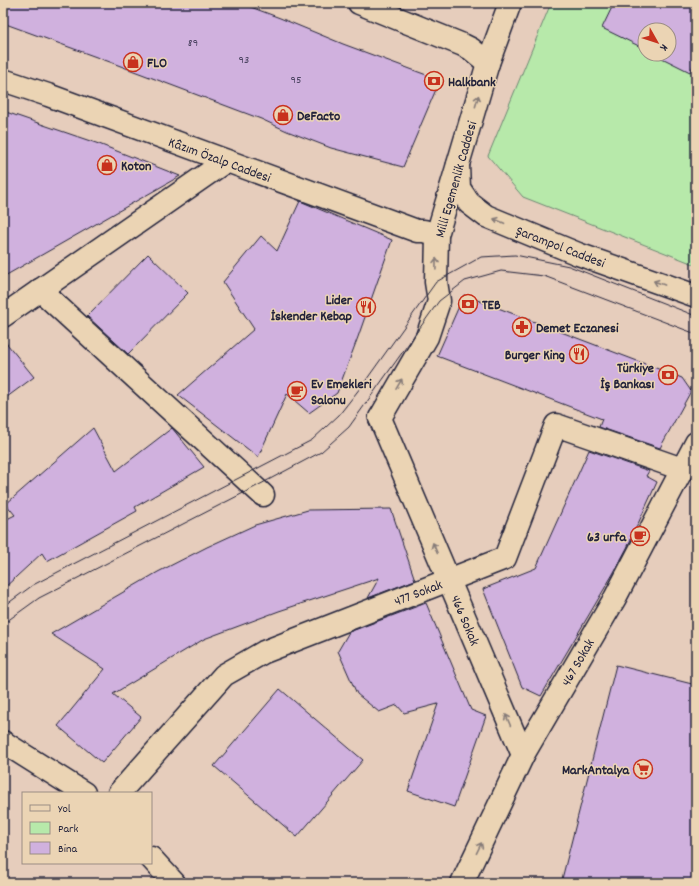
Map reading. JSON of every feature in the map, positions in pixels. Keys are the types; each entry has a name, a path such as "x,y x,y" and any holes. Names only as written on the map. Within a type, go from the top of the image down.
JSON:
{"street":[{"path":"358,3 472,49 488,63"},
{"name":"Milli Egemenlik Caddesi","path":"380,418 427,337 439,301 436,282 437,235 488,63 510,3"},
{"name":"Kâzım Özalp Caddesi","path":"3,80 48,95 417,231 424,231 437,235"},
{"path":"3,316 226,161"},
{"name":"Şarampol Caddesi","path":"458,165 458,188 469,203 486,216 578,254 696,296"},
{"path":"40,290 263,495"},
{"name":"466 Sokak","path":"380,418 523,755"},
{"name":"477 Sokak","path":"120,792 224,675 264,652 505,558 556,426 682,469"},
{"name":"467 Sokak","path":"462,883 523,755 615,598 696,443"},
{"path":"3,742 82,792"},
{"path":"152,859 174,883"}],"green space":[{"path":"551,3 696,3 696,265 523,197 488,156"}],"building":[{"path":"3,3 240,3 343,44 440,80 403,167 331,148 261,119 3,23"},
{"path":"614,3 696,3 696,60 690,72 670,62 677,62 677,22 637,22 637,45 602,28"},
{"path":"3,111 99,144 180,176 3,277"},
{"path":"300,201 392,240 337,393 309,413 287,394 258,457 178,395 254,329 223,282 261,236 277,251"},
{"path":"148,254 188,293 128,354 87,316"},
{"path":"464,295 682,378 691,391 660,448 599,427 602,419 437,356"},
{"path":"3,339 34,377 3,400"},
{"path":"93,428 116,471 172,428 204,467 135,507 137,511 47,561 42,553 3,589 3,521 15,515 6,504"},
{"path":"589,450 649,471 646,476 657,482 627,548 613,574 541,696 522,687 483,589 536,568"},
{"path":"391,509 415,580 368,598 379,578 279,611 204,639 113,694 141,717 102,763 58,726 105,669 51,634 158,572 255,525 308,510"},
{"path":"426,603 471,710 486,716 454,807 408,791 438,704 404,713 397,705 379,712 357,694 338,651 349,632"},
{"name":"MarkAntalya","path":"616,665 696,685 696,883 561,883"},
{"path":"280,689 363,760 297,837 214,766"}],"tram line":[{"path":"3,607 33,585 312,440 339,415 364,383 436,282 481,257 515,255 569,266 696,316"},
{"path":"3,624 39,598 321,452 349,427 439,301 465,281 501,271 544,276 696,334"}],"place":[{"name":"FLO","path":"133,62"},
{"name":"Halkbank","path":"434,81"},
{"name":"DeFacto","path":"283,115"},
{"name":"Koton","path":"107,165"},
{"name":"TEB","path":"468,304"},
{"name":"Lider İskender Kebap","path":"366,307"},
{"name":"Demet Eczanesi","path":"522,327"},
{"name":"Burger King","path":"579,354"},
{"name":"Türkiye İş Bankası","path":"668,375"},
{"name":"Ev Emekleri Salonu","path":"297,391"},
{"name":"63 urfa","path":"640,536"},
{"name":"MarkAntalya","path":"643,769"}]}
